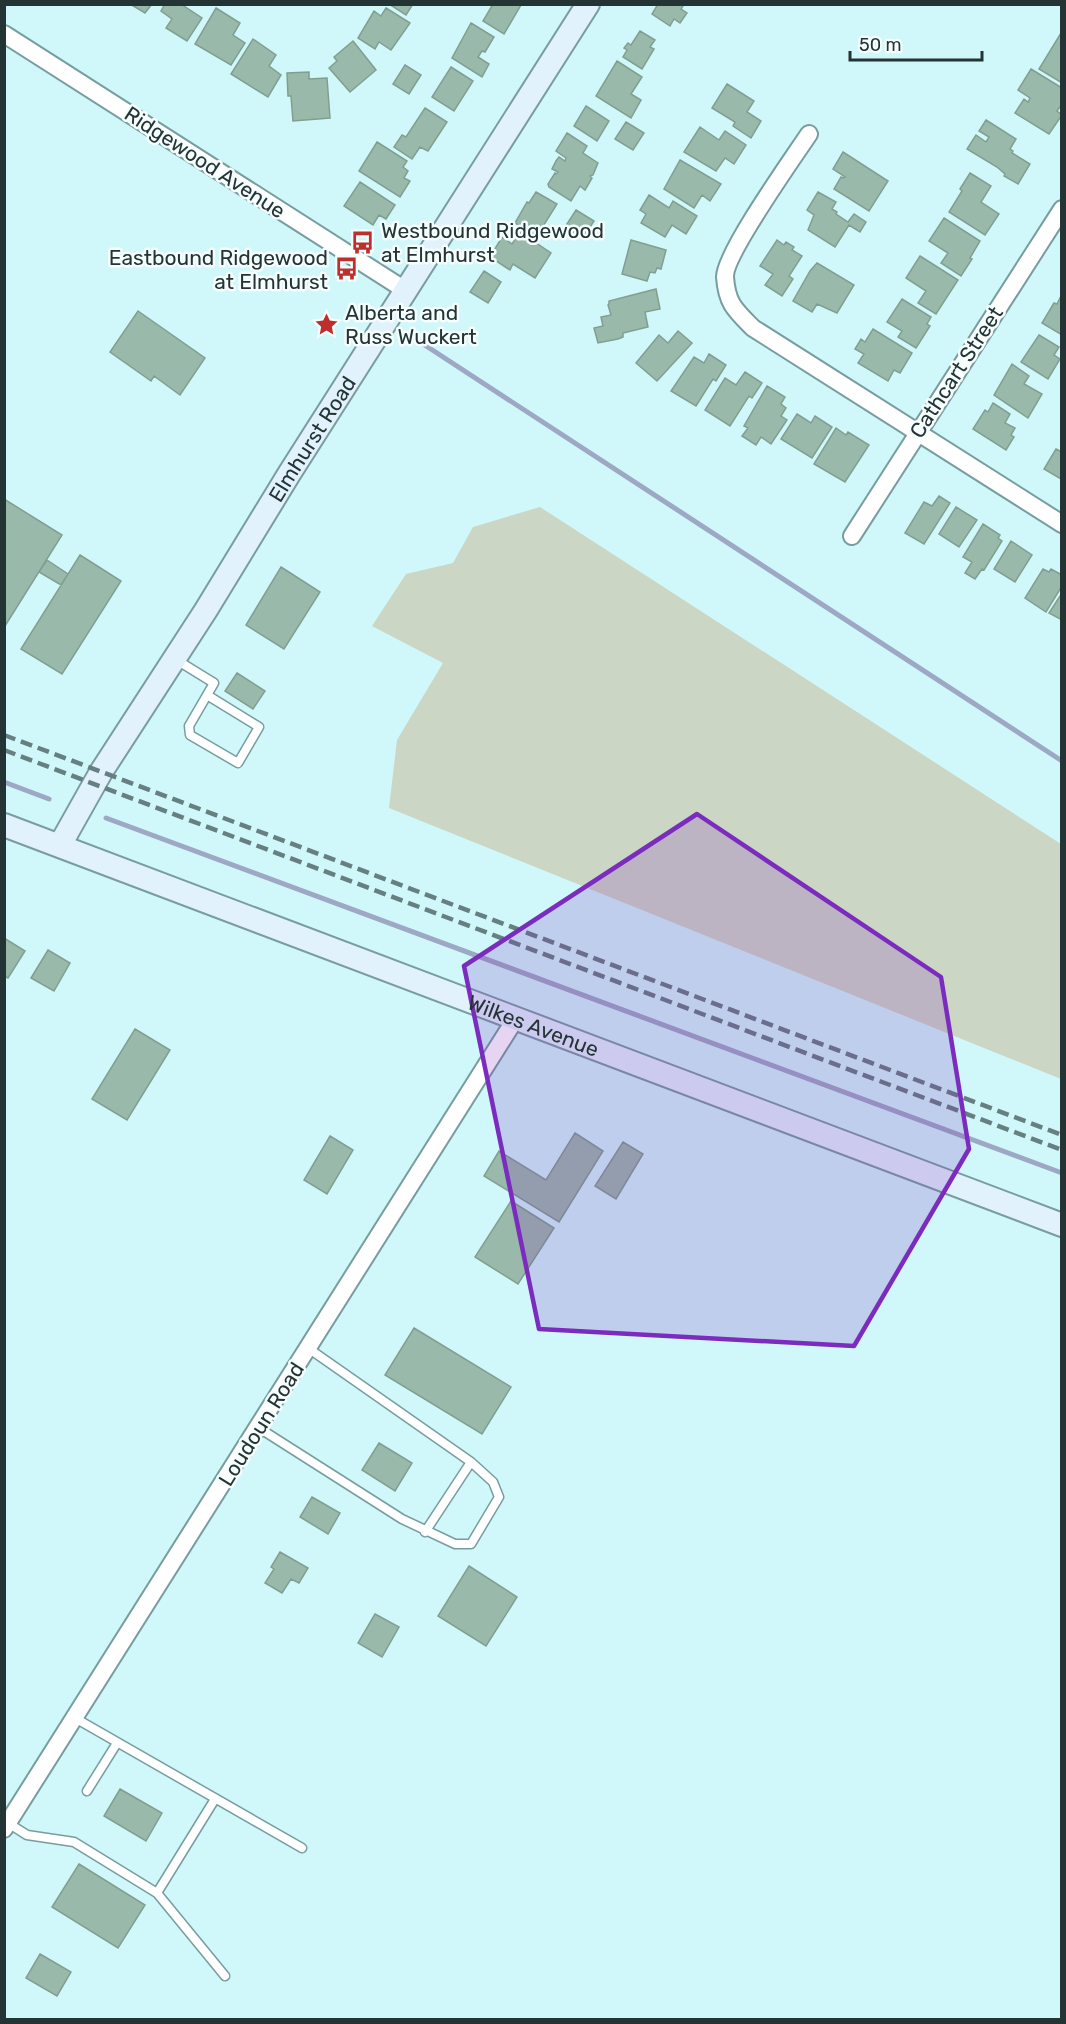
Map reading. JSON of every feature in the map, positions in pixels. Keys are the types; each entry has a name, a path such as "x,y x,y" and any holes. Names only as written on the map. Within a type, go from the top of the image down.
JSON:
{"main road":[{"name":"Elmhurst Road","path":"60,845 101,772 588,4"},
{"name":"Wilkes Avenue","path":"4,825 1062,1226"}],"street":[{"name":"Ridgewood Avenue","path":"4,34 405,290"},
{"path":"809,134 735,247 725,275 731,306 753,328 1062,524"},
{"name":"Cathcart Street","path":"852,536 1062,209"},
{"name":"Loudoun Road","path":"6,1826 516,1018"}],"lane":[{"path":"174,658 214,683 207,695 189,726 190,735 238,763 259,727 207,695"},
{"path":"259,1428 425,1532 455,1544 471,1544 499,1497 493,1482 471,1462 308,1348"},
{"path":"425,1532 471,1462"},
{"path":"75,1718 302,1848"},
{"path":"87,1791 117,1743"},
{"path":"157,1893 215,1799"},
{"path":"6,1826 27,1835 74,1842 157,1893 225,1976"}],"highlighted area":[{"path":"697,814 941,977 969,1149 854,1346 539,1329 464,966"}],"green space":[{"path":"540,507 1061,844 1061,1079 389,808 397,740 443,663 372,626 406,574 453,563 473,527"}],"building":[{"path":"130,4 152,4 145,13"},
{"path":"165,4 185,4 184,6 202,18 187,41 166,28 172,19 161,11"},
{"path":"389,4 413,4 406,15"},
{"path":"493,4 521,5 504,34 483,21"},
{"path":"658,4 680,4 683,6 681,9 687,13 680,23 674,19 670,26 652,14"},
{"path":"216,8 240,23 233,35 245,43 231,65 195,44"},
{"path":"386,8 410,23 391,50 379,42 375,49 358,38 374,11 381,16"},
{"path":"471,23 494,37 485,52 482,51 478,57 489,64 482,77 452,58"},
{"path":"640,31 655,40 650,47 654,49 642,69 623,57 627,50 624,48 628,43 631,45"},
{"path":"1062,33 1062,83 1039,69"},
{"path":"253,39 276,55 269,66 281,75 268,97 231,74"},
{"path":"353,41 376,70 350,92 329,68 337,61 334,57"},
{"path":"617,61 642,77 631,94 641,100 631,118 596,96"},
{"path":"405,65 421,75 409,94 393,84"},
{"path":"451,67 473,81 454,111 432,97"},
{"path":"1031,69 1062,88 1062,104 1057,111 1062,115 1049,134 1015,113 1024,99 1028,102 1030,98 1018,90"},
{"path":"309,72 309,79 327,78 330,118 293,121 291,96 288,96 287,73"},
{"path":"727,84 754,101 747,112 761,121 751,138 733,126 735,122 712,108"},
{"path":"586,106 609,121 597,141 574,126"},
{"path":"425,108 447,122 428,151 420,147 412,159 394,147 402,135 406,137"},
{"path":"986,120 1016,139 1010,149 1012,153 1030,164 1018,184 1004,176 1005,174 997,167 967,149 976,135 986,142 989,137 979,131"},
{"path":"626,122 644,133 633,150 615,139"},
{"path":"700,127 719,140 725,131 746,145 734,164 725,158 716,171 684,152"},
{"path":"567,133 587,146 583,153 598,163 585,190 580,186 571,201 549,187 548,184 558,172 552,169 556,161 559,157 565,161 566,158 556,151"},
{"path":"377,142 407,161 403,167 408,171 404,178 410,181 400,197 359,171"},
{"path":"843,152 888,181 869,211 834,189 841,177 845,177 833,169"},
{"path":"680,160 721,184 710,201 702,195 694,208 664,189"},
{"path":"970,173 991,186 981,202 999,214 985,235 949,212"},
{"path":"360,182 395,205 386,219 379,215 373,225 344,206"},
{"path":"536,192 557,204 537,236 515,223 527,202 529,203"},
{"path":"818,192 836,202 832,209 848,222 854,214 866,222 860,232 849,225 835,247 808,230 814,215 807,210"},
{"path":"649,195 669,208 673,201 697,216 686,234 672,225 665,237 641,223 646,214 640,210"},
{"path":"576,210 594,221 583,238 565,227"},
{"path":"944,218 980,241 961,276 941,263 948,253 929,241"},
{"path":"520,232 551,253 535,278 513,264 510,270 490,257 502,237 512,244"},
{"path":"631,240 666,250 661,269 657,268 655,273 650,272 647,281 622,274"},
{"path":"777,240 784,245 786,242 794,247 792,250 802,256 789,276 793,279 782,296 765,285 773,274 760,266"},
{"path":"920,256 958,280 936,314 918,303 926,291 906,278"},
{"path":"817,263 854,285 837,313 817,304 812,312 793,301"},
{"path":"484,271 501,282 488,303 470,292"},
{"path":"656,289 660,309 645,312 648,327 623,333 623,337 618,339 598,343 594,328 603,326 601,317 611,315 609,301"},
{"path":"1062,296 1062,335 1042,323"},
{"path":"902,299 931,317 927,324 930,326 916,348 898,337 902,331 887,322"},
{"path":"138,311 205,358 180,395 154,376 151,381 110,352"},
{"path":"873,329 912,353 900,373 894,370 888,381 858,363 864,354 855,349 861,339 865,342"},
{"path":"678,331 692,343 657,381 636,363 659,335 668,343"},
{"path":"1039,335 1059,347 1054,355 1060,359 1048,379 1021,362"},
{"path":"709,354 726,365 716,381 713,379 696,406 671,391 694,357 704,363"},
{"path":"1012,364 1029,376 1024,384 1042,394 1028,418 994,395"},
{"path":"745,372 762,383 752,398 749,396 730,426 705,410 725,378 736,385"},
{"path":"767,386 785,397 781,404 786,408 781,416 787,420 771,444 761,437 756,445 742,436 748,428 744,426"},
{"path":"993,403 1010,414 1005,423 1015,428 1011,435 1014,437 1006,450 973,429 985,410 988,412"},
{"path":"797,414 811,423 815,416 832,427 812,458 781,439"},
{"path":"836,428 846,435 848,432 869,445 845,482 814,464"},
{"path":"1056,449 1062,452 1061,479 1044,469"},
{"path":"939,496 950,503 924,544 905,533 924,502 932,506"},
{"path":"4,499 62,535 5,626 4,625"},
{"path":"956,507 977,520 959,547 939,534"},
{"path":"983,524 1000,535 998,538 1002,541 984,570 982,569 975,579 965,573 972,562 963,557"},
{"path":"1011,541 1032,555 1015,582 994,569"},
{"path":"80,555 121,581 62,674 21,649"},
{"path":"47,560 68,574 61,585 39,572"},
{"path":"281,567 320,592 284,649 246,625"},
{"path":"1043,569 1049,572 1051,569 1062,575 1062,586 1046,612 1025,598"},
{"path":"1062,593 1062,620 1049,613"},
{"path":"237,673 265,691 253,709 225,691"},
{"path":"4,938 25,951 8,978 4,976"},
{"path":"48,950 70,963 54,991 31,978"},
{"path":"135,1029 170,1050 127,1120 92,1099"},
{"path":"575,1133 603,1151 559,1222 484,1176 499,1151 546,1180"},
{"path":"330,1136 353,1150 327,1194 304,1180"},
{"path":"623,1142 643,1154 616,1199 595,1186"},
{"path":"511,1201 554,1228 518,1284 475,1257"},
{"path":"414,1328 511,1387 482,1434 385,1375"},
{"path":"379,1443 412,1463 395,1491 362,1470"},
{"path":"312,1497 340,1513 328,1534 300,1517"},
{"path":"280,1552 308,1568 299,1583 291,1579 282,1593 265,1583 274,1569 271,1567"},
{"path":"469,1566 517,1597 486,1646 438,1616"},
{"path":"375,1614 399,1627 382,1657 358,1643"},
{"path":"120,1789 162,1813 146,1841 104,1816"},
{"path":"79,1864 145,1905 118,1948 52,1907"},
{"path":"40,1954 71,1972 57,1996 26,1978"}],"waterway":[{"path":"414,338 1062,761"},
{"path":"4,782 49,799"},
{"path":"106,818 1062,1173"}],"railway":[{"path":"4,735 1062,1135"},
{"path":"4,750 1062,1150"}],"place":[{"name":"Westbound Ridgewood at Elmhurst","path":"363,242"},
{"name":"Eastbound Ridgewood at Elmhurst","path":"346,269"},
{"name":"Alberta and Russ Wuckert","path":"327,324"}]}
